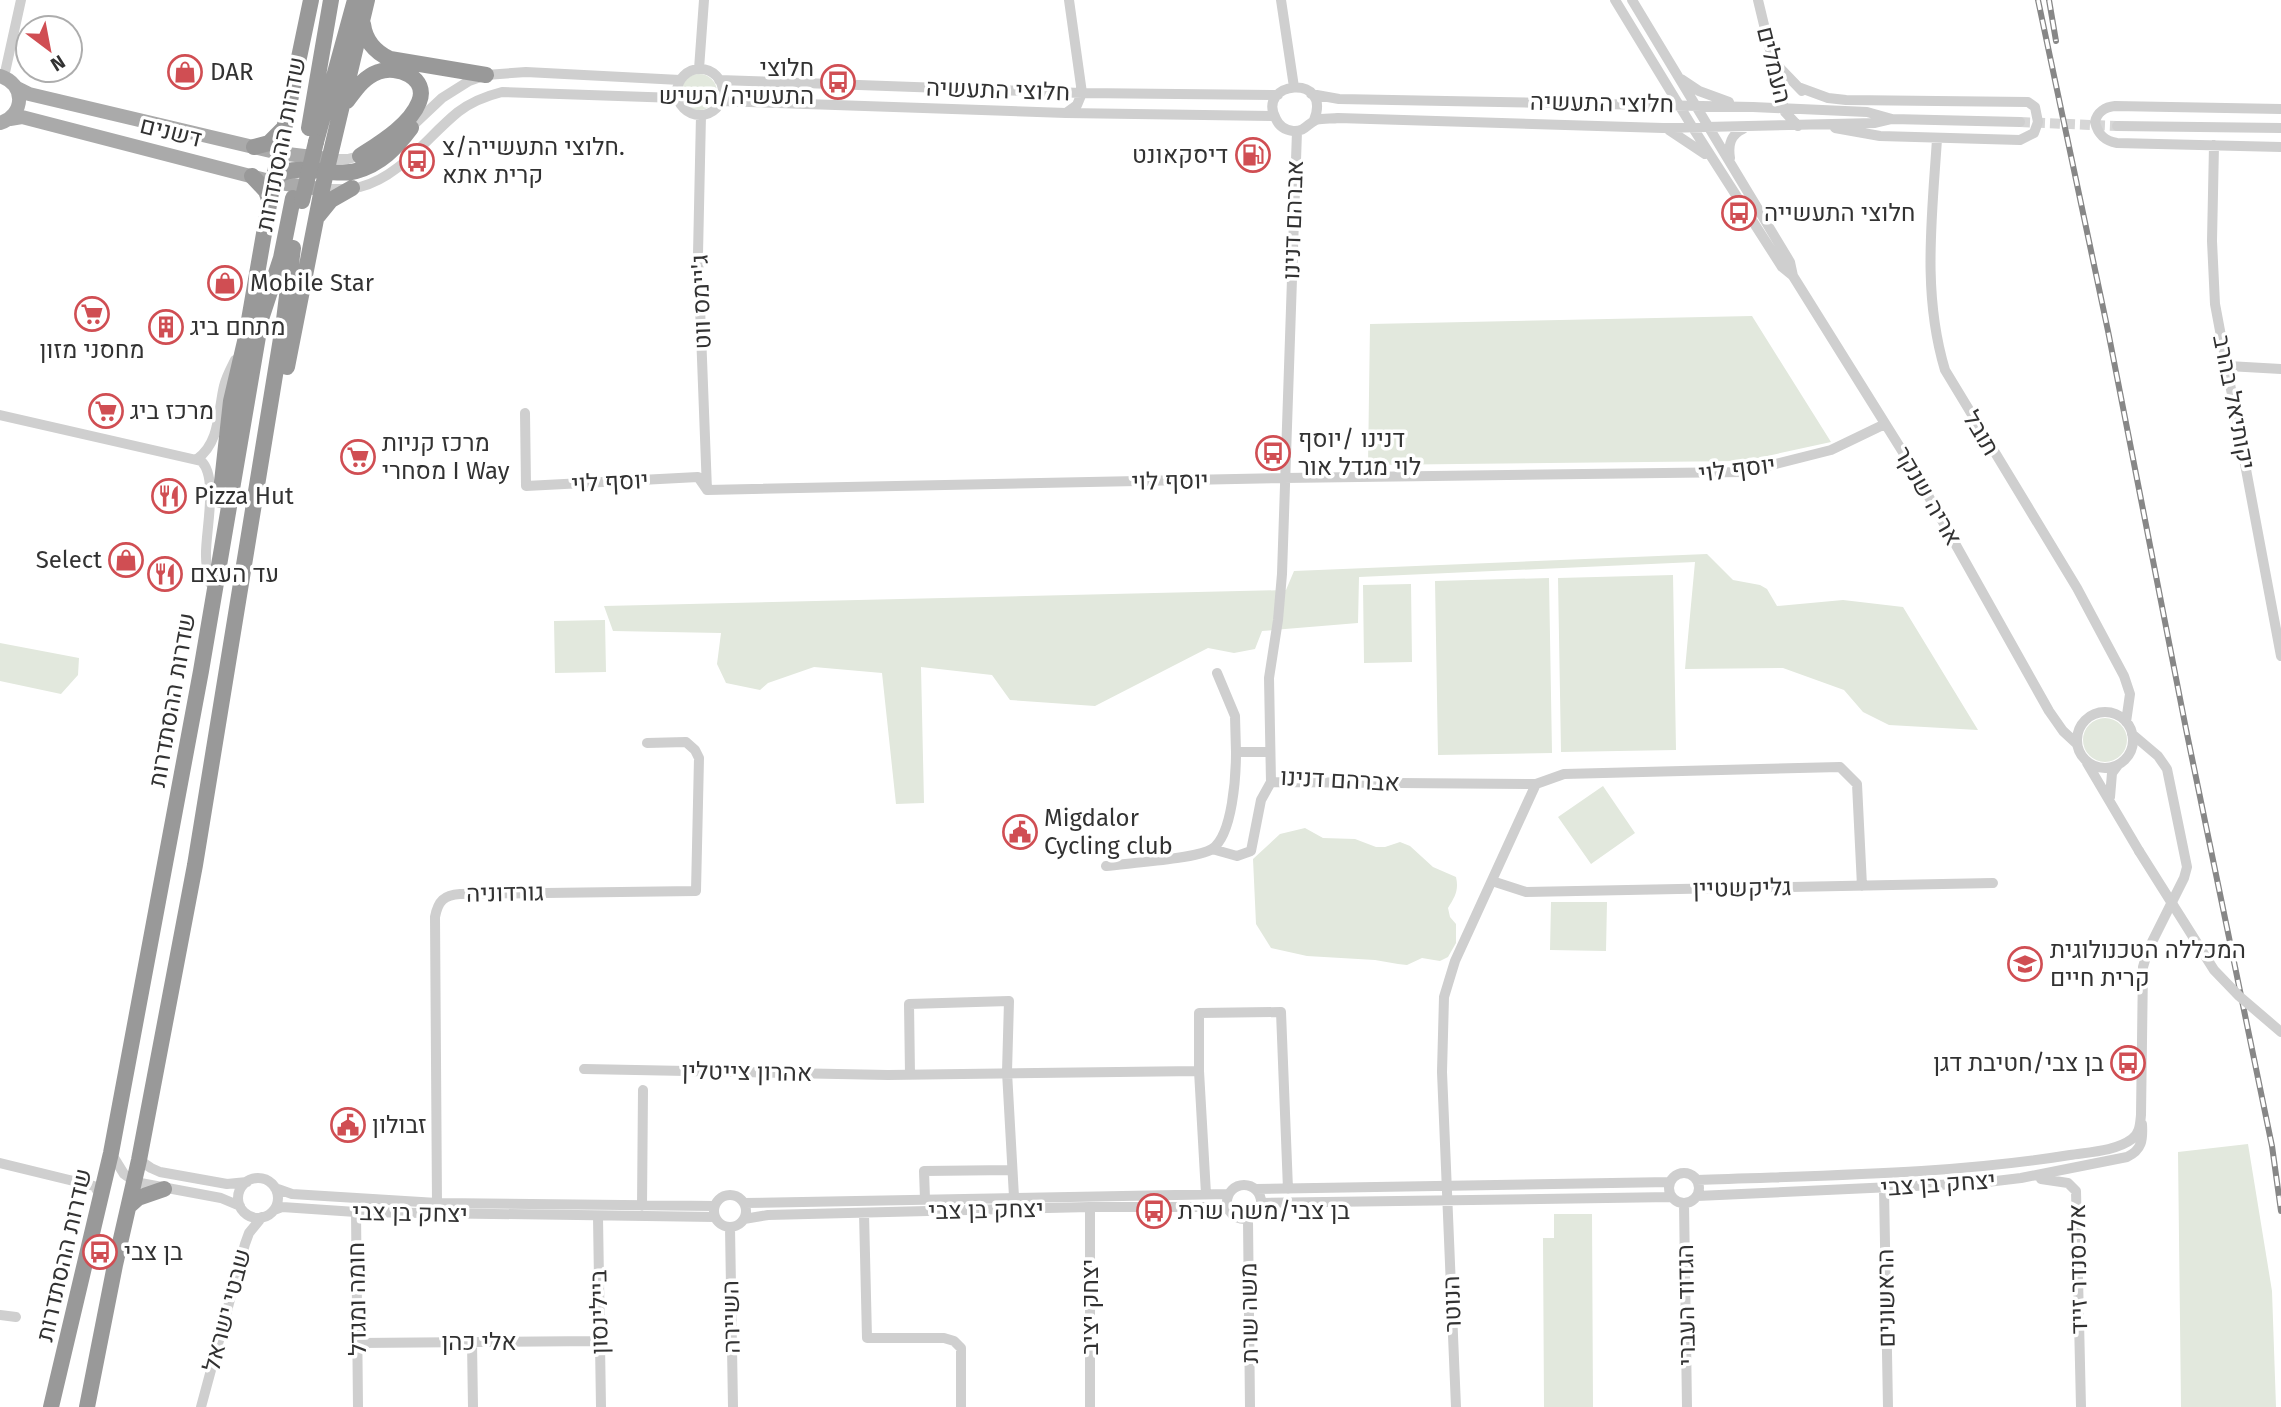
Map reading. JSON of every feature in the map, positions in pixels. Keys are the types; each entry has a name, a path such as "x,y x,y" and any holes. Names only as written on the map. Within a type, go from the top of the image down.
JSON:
{"highway":[{"path":"201,671 231,401 246,337 273,182 311,0"},
{"path":"248,543 257,528 315,221 342,109 357,12 367,0"},
{"name":"שדרות ההסתדרות","path":"51,1407 111,1153 201,671 261,319 284,246 320,75 330,4"},
{"path":"357,12 369,42 380,54 390,59 486,75"},
{"name":"שדרות ההסתדרות","path":"87,1407 115,1265 135,1182 195,865 284,320 290,262 319,129 357,12"},
{"path":"342,109 360,83 379,71 399,70 420,85 421,97 415,109 393,132 360,156"},
{"path":"254,147 273,140 285,126"},
{"path":"273,182 284,170 328,165 345,173 356,171 379,161 397,146 411,128"},
{"path":"252,176 266,191 270,202"},
{"path":"315,221 326,204 352,188"},
{"path":"129,1206 143,1195 164,1189"}],"main road":[{"path":"2,77 17,88 20,103 15,113 5,121"},
{"name":"דשנים","path":"17,88 29,94 328,165"},
{"name":"דשנים","path":"5,121 22,117 273,182 322,189"}],"street":[{"path":"2,77 21,0"},
{"path":"704,0 699,69 688,72 680,80 677,98 684,109 701,115 715,109 720,101 722,88 719,80"},
{"path":"1066,114 1077,106 1082,93 1069,0"},
{"path":"1281,0 1294,87"},
{"name":"אריה שנקר","path":"1615,0 1717,166 1782,267 1793,276 1911,465 2054,720 2077,744"},
{"name":"אריה שנקר","path":"1632,0 1790,262 1793,276"},
{"name":"העמלים","path":"1758,0 1784,108 1790,120 1798,126"},
{"path":"1774,62 1812,99 1835,110"},
{"name":"חלוצי התעשיה","path":"699,69 713,73 719,80 1082,93 1278,95 1283,90 1294,87 1305,89 1311,94 1339,99 1678,104 1867,112 1892,119 2020,122"},
{"path":"328,165 360,156 388,143 411,128 449,93 486,75 526,72 680,80"},
{"path":"1678,77 1713,97 1753,107"},
{"path":"1798,87 1846,100 2028,102 2033,104 2038,114 2036,131 2020,140 1880,136 1826,126"},
{"path":"322,189 352,188 372,183 392,170 459,112 482,98 502,92 677,98"},
{"path":"1278,95 1273,109 1274,116 1283,128 1297,131 1304,130 1314,120 1317,106 1311,94"},
{"name":"חלוצי התעשיה","path":"720,101 1066,114 1274,116"},
{"path":"2281,109 2115,106 2103,110 2095,119 2097,131 2104,139 2113,143 2281,147"},
{"name":"ג'יימס ווט","path":"701,115 698,254 707,490"},
{"name":"חלוצי התעשיה","path":"1314,120 1338,118 1709,128 1826,126 1875,123 1892,119"},
{"path":"2117,125 2281,128"},
{"path":"1732,164 1730,142 1737,132 1748,127"},
{"path":"1663,128 1691,143 1717,166"},
{"name":"אברהם דנינו","path":"1297,131 1282,585 1269,678 1271,782 1536,784 1564,774 1840,767 1857,784 1862,886"},
{"name":"תובל","path":"1937,139 1929,269 1938,348 1945,370 2077,588 2124,676 2130,698 2126,722"},
{"name":"יקותיאל בהרב","path":"2214,145 2212,241 2215,304 2281,656"},
{"path":"197,459 207,450 214,437 225,383 246,337"},
{"path":"2228,366 2281,369"},
{"name":"יוסף לוי","path":"526,414 526,486 698,477 707,490 1744,472 1831,450 1885,424"},
{"path":"0,415 197,459 205,465 209,472 206,559 210,583"},
{"path":"1106,866 1195,856 1212,849 1222,837 1235,791 1235,716 1217,673"},
{"path":"2054,720 2070,727 2081,725 2092,715 2122,706 2130,698"},
{"path":"2107,712 2118,715 2126,722 2132,734 2132,749 2112,774 2110,800"},
{"path":"2081,725 2078,751 2214,970 2239,996 2281,1032"},
{"name":"יצחק בן צבי","path":"1697,1196 1884,1189 2021,1178 2133,1154 2142,1142 2143,967 2148,950 2187,867 2170,777 2158,756 2132,734"},
{"name":"גורדוניה","path":"437,1203 437,907 442,898 449,894 696,891 699,758 695,750 686,743 646,743"},
{"path":"2128,756 2141,751 2158,756"},
{"path":"1236,752 1269,752"},
{"path":"2087,762 2102,768 2118,765"},
{"path":"1212,849 1237,856 1251,851 1261,800 1271,782"},
{"path":"1449,1200 1443,1072 1444,997 1455,961 1536,784"},
{"name":"גליקשטיין","path":"1492,881 1526,892 1993,883"},
{"path":"910,1074 909,1003 1009,1001 1007,1072 1014,1198"},
{"path":"1206,1194 1199,1071 1199,1013 1281,1012 1288,1189"},
{"name":"אהרון צייטלין","path":"584,1069 910,1074 1199,1071"},
{"path":"642,1206 643,1090"},
{"name":"יצחק בן צבי","path":"1697,1181 2021,1163 2121,1145 2138,1132 2141,1115"},
{"path":"111,1153 124,1174 135,1182 221,1198 240,1206 247,1214 262,1217"},
{"name":"יצחק בן צבי","path":"139,1160 160,1172 227,1184 253,1179 266,1180 275,1188 292,1194 437,1203 642,1206 715,1212"},
{"path":"0,1163 94,1186 101,1198"},
{"path":"925,1199 924,1171 1012,1170"},
{"path":"1261,1203 1672,1197 1684,1203 1697,1196 1697,1181 1685,1173 1676,1175 1670,1182 1672,1197"},
{"name":"אלכסנדר זייד","path":"2021,1178 2068,1183 2076,1191 2081,1407"},
{"path":"240,1206 239,1192 247,1182"},
{"path":"1256,1189 1261,1203 1257,1213 1248,1220 1235,1216 1229,1209 1229,1194 1242,1185 1256,1189 1288,1189 1670,1182"},
{"path":"274,1210 278,1201 275,1188"},
{"name":"הראשונים","path":"1884,1189 1888,1407"},
{"path":"731,1194 744,1203 744,1219 736,1226 721,1224 715,1212 721,1197 731,1194"},
{"name":"יצחק בן צבי","path":"744,1203 1229,1194"},
{"name":"חומה ומגדל","path":"358,1407 356,1212 374,1200"},
{"name":"הנוטר","path":"1449,1200 1456,1407"},
{"path":"437,1203 447,1213"},
{"name":"הגדוד העברי","path":"1684,1203 1687,1407"},
{"name":"יצחק בן צבי","path":"262,1217 274,1210 289,1207 356,1212 598,1217 715,1212"},
{"name":"יצחק בן צבי","path":"744,1219 768,1215 1090,1207 1229,1209"},
{"name":"יצחק יציב","path":"1090,1207 1090,1407"},
{"path":"864,1213 867,1338 944,1338 954,1341 961,1348 961,1407"},
{"name":"שבטי ישראל","path":"201,1407 245,1244 253,1226 262,1217"},
{"name":"ביילינסון","path":"598,1217 601,1407"},
{"name":"משה שרת","path":"1248,1220 1250,1407"},
{"name":"השיירה","path":"730,1227 733,1407"},
{"path":"0,1315 16,1317"},
{"name":"אלי כהן","path":"358,1343 600,1341"},
{"path":"472,1342 473,1407"}],"shaded area":[{"path":"699,74 712,79 717,92 712,105 699,110 686,105 681,92 686,79"},
{"path":"1752,316 1831,442 1744,461 1368,465 1370,324"},
{"path":"1707,554 1733,580 1767,589 1777,606 1843,600 1903,607 1978,730 1889,725 1863,712 1844,690 1783,668 1685,669 1695,562 1359,577 1358,623 1262,631 1255,649 1234,653 1208,648 1095,706 1010,700 992,675 921,667 924,803 896,804 882,673 814,667 768,683 760,690 726,683 717,664 721,633 613,631 604,606 1286,590 1294,571"},
{"path":"1673,575 1676,750 1561,752 1558,578"},
{"path":"1549,578 1552,753 1438,755 1435,581"},
{"path":"1411,584 1412,662 1364,663 1363,585"},
{"path":"605,620 606,672 555,673 554,621"},
{"path":"0,643 79,658 78,675 61,694 0,681"},
{"path":"2105,718 2114,719 2121,724 2126,731 2126,749 2121,756 2114,761 2105,762 2096,761 2089,756 2084,749 2083,740 2084,731 2089,724 2096,719"},
{"path":"1603,786 1635,833 1591,864 1558,817"},
{"path":"1305,828 1323,838 1355,839 1376,847 1400,842 1410,846 1433,867 1456,877 1456,893 1448,908 1450,917 1456,924 1456,943 1448,957 1440,961 1422,958 1407,965 1375,960 1307,956 1271,948 1256,924 1253,859 1280,834"},
{"path":"1551,902 1607,902 1606,951 1550,950"},
{"path":"2248,1144 2272,1291 2276,1407 2181,1407 2178,1152"},
{"path":"1554,1214 1592,1214 1593,1407 1544,1407 1543,1238 1554,1238"}],"tunnel":[{"path":"2020,122 2117,126"}],"railway":[{"path":"2038,0 2108,331 2272,1146 2281,1211"},
{"path":"2049,0 2056,41"}],"place":[{"name":"DAR","path":"185,72"},
{"name":"חלוצי התעשיה/השיש","path":"838,82"},
{"name":"דיסקאונט","path":"1253,155"},
{"name":"חלוצי התעשייה/צ. קרית אתא","path":"417,161"},
{"name":"חלוצי התעשייה","path":"1739,213"},
{"name":"Mobile Star","path":"225,283"},
{"name":"מחסני מזון","path":"92,314"},
{"name":"מתחם ביג","path":"166,327"},
{"name":"מרכז ביג","path":"106,411"},
{"name":"דנינו /יוסף לוי מגדל אור","path":"1273,453"},
{"name":"מרכז קניות מסחרי I Way","path":"358,457"},
{"name":"Pizza Hut","path":"169,496"},
{"name":"Select","path":"126,560"},
{"name":"עד העצם","path":"165,574"},
{"name":"Migdalor Cycling club","path":"1020,832"},
{"name":"המכללה הטכנולוגית קרית חיים","path":"2025,964"},
{"name":"בן צבי/חטיבת דגן","path":"2128,1063"},
{"name":"זבולון","path":"348,1125"},
{"name":"בן צבי/משה שרת","path":"1154,1211"},
{"name":"בן צבי","path":"100,1252"}]}
